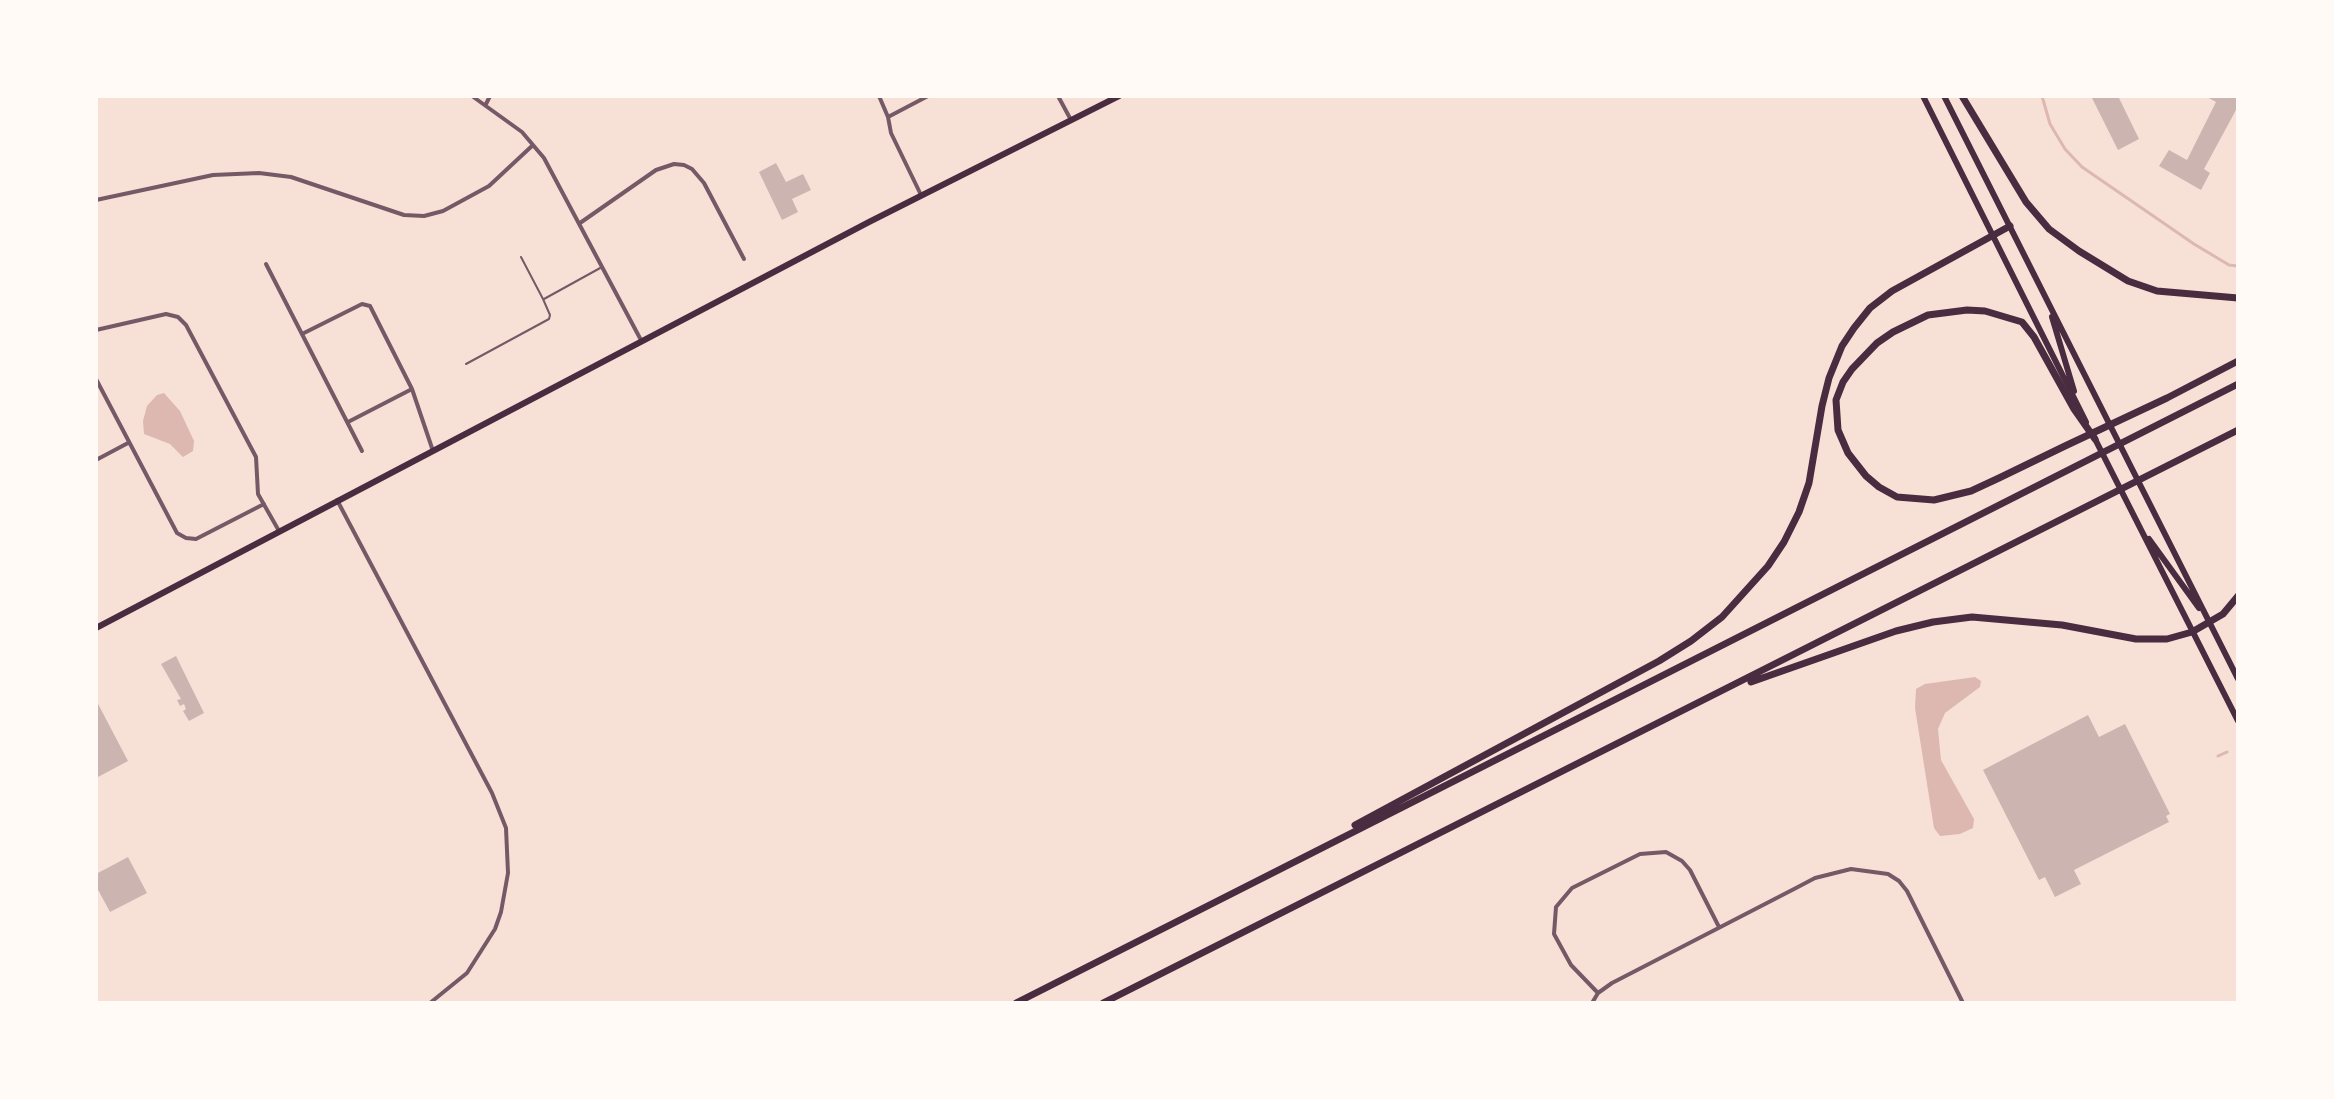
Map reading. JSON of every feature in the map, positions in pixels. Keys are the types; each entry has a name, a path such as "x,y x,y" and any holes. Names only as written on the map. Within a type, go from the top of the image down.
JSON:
{"highway":[{"path":"1962,96 2026,202 2049,229 2079,251 2128,281 2157,291 2238,298"},
{"path":"1290,862 1391,804 1659,661 1722,617 1768,566 1799,512 1809,483 1829,378 1842,346 1854,328 1870,308 1892,291 2010,226"},
{"path":"2095,439 2076,407 2034,337 2022,322 2005,315 1967,310 1928,315 1893,332 1877,343 1852,369 1836,400 1838,430 1848,453 1866,476 1897,497 1934,500 1985,484 2167,398 2238,361"},
{"path":"1016,1003 2238,384"},
{"path":"1103,1003 2238,430"},
{"path":"1722,692 1896,631 1933,622 1972,617 2010,619 2136,639 2167,639 2192,632 2210,622 2223,614 2238,596"}],"main road":[{"path":"96,628 921,195 1119,96"},
{"path":"1923,96 2076,407"},
{"path":"1944,96 2238,679"},
{"path":"2047,300 2076,407"},
{"path":"2095,439 2238,721"},
{"path":"2138,524 2210,622"}],"street":[{"path":"472,96 522,132 558,180 642,342"},
{"path":"486,104 490,96"},
{"path":"879,96 891,133 921,195"},
{"path":"888,117 928,96"},
{"path":"1058,96 1071,120"},
{"path":"96,200 213,175 259,173 291,177 404,215 424,216 443,211 489,186 533,145"},
{"path":"580,223 656,170 674,164 684,165 704,183 744,259"},
{"path":"266,264 362,451"},
{"path":"302,334 362,304 368,304 412,389 433,451"},
{"path":"96,330 166,314 178,317 186,325 256,457 258,494 279,531"},
{"path":"96,379 177,533 196,539 264,504"},
{"path":"348,422 412,389"},
{"path":"96,460 128,443"},
{"path":"337,500 492,793 506,828 508,873 495,929 467,973 430,1003"},
{"path":"1598,993 1571,965 1554,934 1556,907 1572,888 1640,854 1666,852 1690,870 1719,927"},
{"path":"1592,1003 1598,993 1612,983 1719,927 1815,878 1851,869 1888,874 1899,881 1907,891 1963,1003"}],"lane":[{"path":"466,364 546,323 550,315 521,257"},
{"path":"543,299 603,267"}],"shaded area":[{"path":"164,393 180,411 194,441 193,451 183,457 170,444 144,434 147,406 157,395"},
{"path":"1975,677 1981,681 1980,687 1945,713 1938,729 1941,760 1974,819 1973,828 1960,834 1940,836 1934,828 1915,708 1916,689 1925,684"}],"building":[{"path":"2091,96 2118,96 2139,139 2118,150"},
{"path":"2205,96 2238,96 2238,111 2204,169 2210,173 2201,190 2159,166 2169,150 2187,160 2216,102"},
{"path":"776,163 786,182 803,174 811,190 792,199 798,212 782,220 759,172"},
{"path":"176,656 204,713 189,721 183,711 186,709 184,704 180,706 177,700 181,699 161,664"},
{"path":"96,700 128,761 98,777 96,774"},
{"path":"2088,715 2099,737 2125,724 2170,814 2166,816 2169,822 2074,870 2081,884 2055,897 2045,877 2039,880 1983,770"},
{"path":"128,857 147,893 110,912 96,886 96,874"}],"waterway":[{"path":"2042,96 2050,124 2065,149 2082,167 2194,244 2229,265 2238,266"},
{"path":"2218,756 2227,752"}]}
